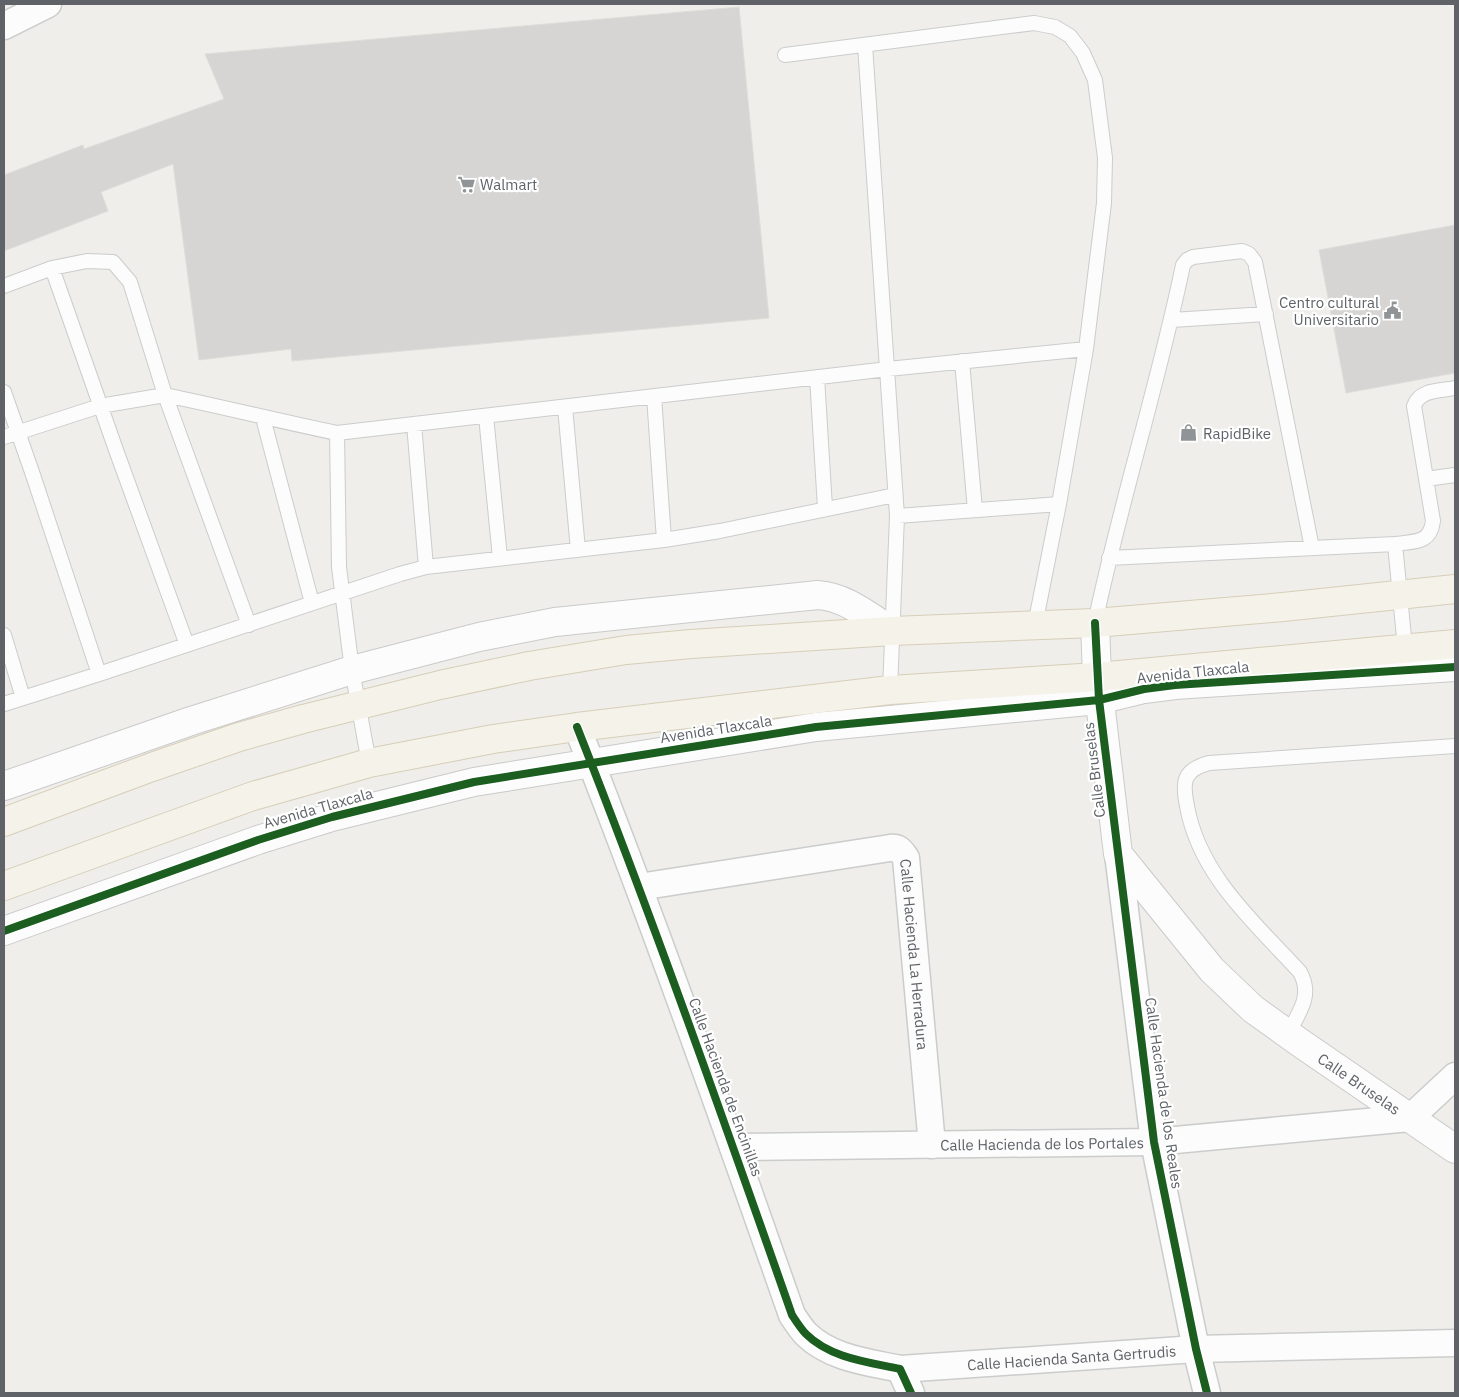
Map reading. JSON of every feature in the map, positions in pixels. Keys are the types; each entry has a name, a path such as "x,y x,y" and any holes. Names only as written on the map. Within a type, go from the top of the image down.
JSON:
{"main road":[{"path":"4,822 152,767 240,737 303,719 440,685 529,666 626,650 892,631 1095,623 1284,607 1455,589"},
{"name":"Avenida Tlaxcala","path":"4,886 252,796 369,763 484,741 890,690 1098,689 1405,648 1455,644"}],"street":[{"path":"4,26 48,4"},
{"path":"4,786 191,721 352,670 479,637 555,622 799,596 831,596 842,600 892,631"},
{"name":"Calle Bruselas","path":"1095,623 1098,689 1118,854 1212,970 1253,1009 1455,1150"},
{"name":"Avenida Tlaxcala","path":"4,931 258,840 332,817 474,782 816,727 1098,689 1144,690 1175,685 1455,667"},
{"name":"Calle Hacienda de Encinillas","path":"577,728 639,887 792,1315 806,1334 826,1348 858,1360 900,1369"},
{"name":"Calle Hacienda La Herradura","path":"639,887 895,847 901,850 906,858 932,1145"},
{"name":"Calle Hacienda de los Reales","path":"1118,854 1154,1142 1196,1349 1207,1393"},
{"path":"1410,1118 1455,1076"},
{"name":"Calle Hacienda de los Portales","path":"733,1147 1154,1142 1410,1118"},
{"name":"Calle Hacienda Santa Gertrudis","path":"900,1369 1196,1349 1455,1343"},
{"path":"900,1369 911,1393"}],"lane":[{"path":"785,55 1034,23 1055,27 1070,36 1082,53 1095,80 1105,158 1104,203 1086,349 1036,625"},
{"path":"865,45 897,516 890,690"},
{"path":"1095,623 1109,558 1172,320 1183,266 1187,260 1193,257 1242,252 1249,254 1255,262 1312,548"},
{"path":"4,286 52,268 87,261 113,262 130,282 165,395 249,625"},
{"path":"52,268 187,645"},
{"path":"1172,320 1266,314"},
{"path":"4,437 100,406 165,395 337,433 888,369 1086,349"},
{"path":"962,361 975,510"},
{"path":"817,377 825,508"},
{"path":"1109,558 1395,544 1423,540 1430,535 1433,521 1414,406 1416,400 1422,394 1455,388"},
{"path":"4,392 99,674"},
{"path":"654,396 664,540"},
{"path":"565,406 578,550"},
{"path":"486,416 500,558"},
{"path":"264,418 312,603"},
{"path":"414,424 426,568"},
{"path":"337,433 339,567 352,670 369,763"},
{"path":"1426,479 1455,475"},
{"path":"4,704 400,574 426,568 500,558 664,540 720,531 895,495"},
{"path":"897,516 1059,504"},
{"path":"1395,544 1405,648"},
{"path":"4,635 23,698"},
{"path":"1288,1034 1306,997 1305,981 1300,972 1215,875 1204,856 1189,816 1184,792 1185,779 1190,772 1209,763 1455,746"}],"building":[{"name":"Walmart","path":"739,7 769,318 292,361 291,349 199,360 173,164 101,192 108,211 4,251 4,175 83,145 84,149 224,99 205,54"},
{"name":"Centro cultural Universitario","path":"1455,225 1455,373 1346,393 1319,250"}],"cycle path":[{"path":"1095,623 1099,700 1154,1142 1196,1349 1207,1393"},
{"path":"4,931 258,840 332,817 474,782 816,727 1099,700 1144,689 1175,685 1455,667"},
{"path":"577,727 661,947 792,1315 806,1334 826,1349 850,1358 900,1369 911,1393"}],"place":[{"name":"Walmart","path":"466,184"},
{"name":"Centro cultural Universitario","path":"1393,311"},
{"name":"RapidBike","path":"1189,433"}]}
